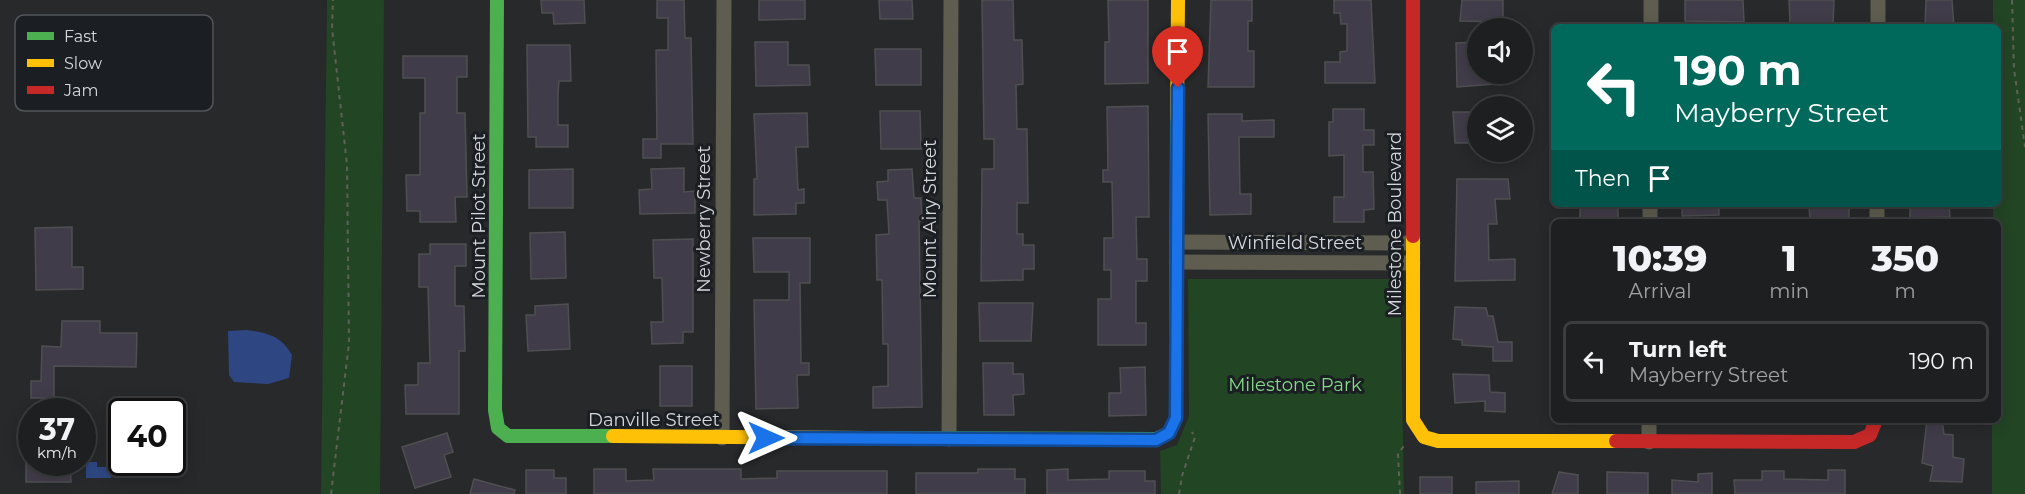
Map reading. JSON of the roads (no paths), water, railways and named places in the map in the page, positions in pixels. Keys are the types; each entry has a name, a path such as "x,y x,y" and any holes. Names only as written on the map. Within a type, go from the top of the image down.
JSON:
{"street":[{"name":"Mount Pilot Street","path":"497,0 495,410 496,423 500,430"},
{"name":"Newberry Street","path":"722,438 724,0"},
{"name":"Mount Airy Street","path":"949,439 951,0"},
{"path":"1177,262 1178,0"},
{"path":"1651,0 1651,24"},
{"path":"1878,0 1878,24"},
{"name":"Milestone Boulevard","path":"1414,2 1413,420 1420,432 1438,441 1649,442"},
{"name":"Winfield Street","path":"1177,242 1413,243"},
{"name":"Danville Street","path":"500,430 513,438 1156,440 1169,433 1176,418 1177,262"},
{"name":"Winfield Street","path":"1177,262 1413,264"},
{"path":"1649,423 1649,442 1854,442 1870,435 1875,423"}],"water":[{"path":"247,330 273,336 288,349 292,355 289,378 268,384 234,382 229,375 228,331"},
{"path":"96,462 97,467 108,467 108,476 111,476 111,478 86,478 86,476 96,476"}],"park label":[{"name":"Milestone Park","path":"1295,385"}]}
